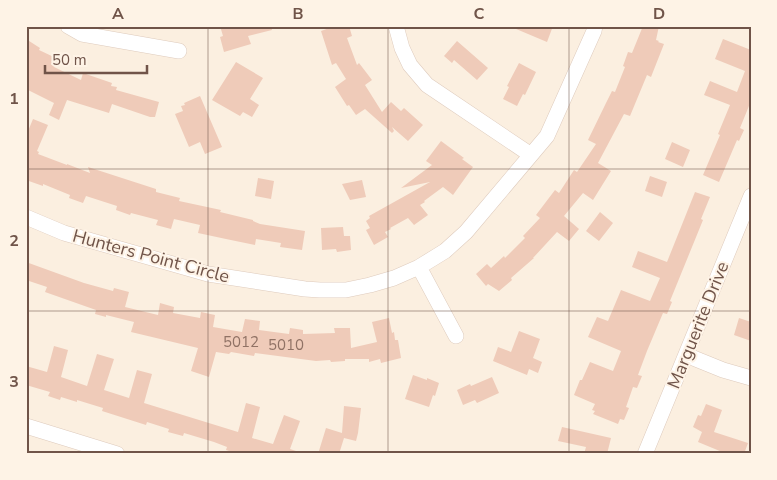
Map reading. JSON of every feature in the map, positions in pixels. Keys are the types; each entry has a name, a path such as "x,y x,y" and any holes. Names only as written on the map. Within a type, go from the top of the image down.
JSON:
{"street":[{"path":"68,26 82,34 179,51"},
{"path":"396,26 402,48 410,65 427,85 531,155"},
{"name":"Hunters Point Circle","path":"26,217 64,233 208,274 320,290 346,290 394,278 419,267 445,251 466,232 547,136 595,26"},
{"name":"Marguerite Drive","path":"645,454 751,196"},
{"path":"419,267 456,336"},
{"path":"686,355 751,378"},
{"path":"26,426 117,454"}],"building":[{"path":"220,26 271,26 272,30 248,36 251,44 224,52 220,37 223,36"},
{"path":"335,26 349,26 352,36 347,38 357,65 359,63 372,80 365,85 382,112 391,102 401,111 404,108 423,125 408,141 392,127 394,131 392,133 365,109 356,115 349,105 347,106 335,87 346,79 336,63 332,65 321,31"},
{"path":"509,26 553,26 547,42"},
{"path":"643,26 659,26 656,40 664,44 651,77 647,75 630,116 624,114 598,163 611,171 593,200 583,193 564,216 579,229 569,241 557,232 534,258 499,291 488,284 486,286 476,274 487,264 491,268 504,256 505,258 525,238 523,236 540,218 536,215 555,190 559,193 574,170 577,172 596,144 588,140 612,91 615,92 625,67 623,66 628,52 632,53"},
{"path":"26,39 40,48 39,50 58,59 54,67 81,80 83,73 112,83 111,86 117,87 116,90 159,102 155,117 112,104 109,113 67,100 59,120 49,115 54,103 26,89"},
{"path":"723,39 751,50 751,101 740,128 744,130 739,141 737,140 719,182 703,175 730,105 704,95 710,81 737,92 745,71 715,59"},
{"path":"457,41 488,68 477,80 454,60 452,63 444,56"},
{"path":"236,62 263,78 250,99 259,105 252,117 243,112 240,116 212,100"},
{"path":"519,63 536,72 525,95 523,94 517,106 503,99 509,87 507,86"},
{"path":"200,96 222,147 205,154 200,142 189,147 175,114 183,111 181,106 185,105 184,103"},
{"path":"33,119 48,125 37,151 39,152 38,154 90,173 88,167 156,189 156,192 180,198 179,201 221,210 220,212 253,220 260,224 305,231 302,250 280,247 281,243 256,239 255,245 198,233 200,225 174,219 171,229 156,225 158,220 131,213 130,215 116,210 117,206 86,196 83,203 69,198 70,195 43,184 43,186 26,180 26,136"},
{"path":"441,141 473,167 453,195 443,187 420,205 428,215 414,225 408,218 390,228 385,232 388,237 374,245 366,230 370,228 366,221 370,218 369,216 430,182 401,188 432,165 426,161"},
{"path":"672,142 690,150 683,167 665,159"},
{"path":"650,176 667,182 662,197 645,191"},
{"path":"258,178 274,181 271,199 255,196"},
{"path":"362,180 366,197 350,200 342,184"},
{"path":"695,192 710,197 701,219 703,220 670,301 672,302 667,314 663,313 647,351 638,375 642,376 637,388 633,387 626,407 629,408 624,420 620,419 618,424 593,414 595,411 592,410 595,404 574,395 590,362 613,371 621,351 588,337 597,317 608,321 621,290 650,301 660,278 632,267 638,251 667,262"},
{"path":"600,212 613,223 599,241 586,231"},
{"path":"343,227 344,236 350,236 351,250 337,252 336,249 322,250 321,228"},
{"path":"26,262 84,283 113,291 114,288 129,292 125,307 158,315 160,303 174,307 173,313 200,318 201,312 215,315 213,327 242,332 245,319 260,321 259,330 289,334 290,328 303,330 303,334 335,333 334,328 350,328 351,348 377,342 372,322 389,318 392,333 394,332 395,340 398,340 401,358 381,363 380,359 369,362 369,359 345,359 345,361 331,362 330,360 316,361 255,353 254,356 231,352 229,354 216,352 209,377 191,371 198,348 131,332 134,322 95,314 96,310 45,292 47,287 26,280"},
{"path":"739,318 751,322 751,341 734,335"},
{"path":"519,331 540,339 533,358 542,362 538,373 529,369 527,375 493,361 498,347 511,352"},
{"path":"54,346 68,350 61,377 87,386 97,354 114,359 104,390 129,398 137,370 152,374 144,403 238,432 246,403 260,407 252,438 273,444 284,415 300,421 290,449 296,451 296,454 238,454 226,450 227,447 214,442 184,433 183,436 168,432 169,429 147,422 146,425 102,411 103,408 77,400 77,402 61,397 60,400 48,396 50,392 26,385 26,366 47,372"},
{"path":"413,375 439,383 429,407 405,399"},
{"path":"492,377 499,393 477,403 475,400 463,405 457,390"},
{"path":"706,404 722,410 714,432 748,443 744,454 727,454 698,442 702,432 693,427 698,415 701,416"},
{"path":"344,406 361,408 356,441 344,438 339,454 318,454 326,428 342,433"},
{"path":"562,427 611,438 607,454 584,454 586,447 558,441"}]}
